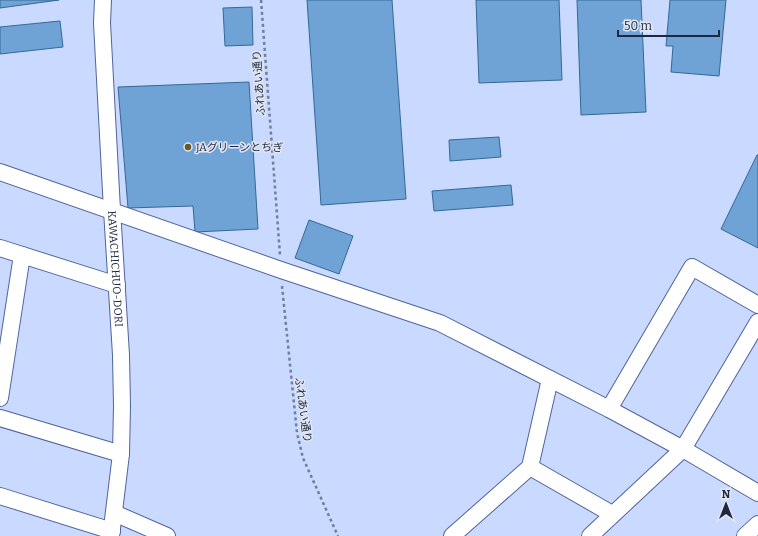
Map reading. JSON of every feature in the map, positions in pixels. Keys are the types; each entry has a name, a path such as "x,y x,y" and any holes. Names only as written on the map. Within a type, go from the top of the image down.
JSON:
{"street":[{"name":"KAWACHICHUO-DORI","path":"103,0 102,23 122,377 121,454 111,534"},
{"path":"0,172 281,270 440,323 684,449 758,493"},
{"path":"0,248 117,285"},
{"path":"0,398 22,255"},
{"path":"609,409 692,267 758,305"},
{"path":"590,536 612,514 684,449 758,322"},
{"path":"452,536 530,466 550,379"},
{"path":"0,418 121,454"},
{"path":"530,466 612,514"},
{"path":"0,496 111,534"},
{"path":"114,513 167,536"},
{"path":"745,536 758,524"}],"path":[{"name":"ふれあい通り","path":"260,0 281,260"},
{"name":"ふれあい通り","path":"281,278 297,432 303,458 338,536"}],"building":[{"path":"0,0 59,0 0,8"},
{"path":"307,0 392,0 406,199 321,205"},
{"path":"476,0 559,0 562,80 479,83"},
{"path":"577,0 641,0 646,112 581,115"},
{"path":"670,0 726,0 719,76 671,72 673,46 666,46"},
{"path":"252,7 253,45 225,46 223,8"},
{"path":"60,21 63,47 0,54 0,27"},
{"name":"JAグリーンとちぎ","path":"249,82 258,229 195,232 193,206 128,208 118,87"},
{"path":"499,137 501,157 450,161 449,140"},
{"path":"758,155 758,248 721,229"},
{"path":"511,185 513,205 434,211 432,191"},
{"path":"309,220 353,236 339,274 295,258"}],"place":[{"name":"JAグリーンとちぎ","path":"188,147"}]}
